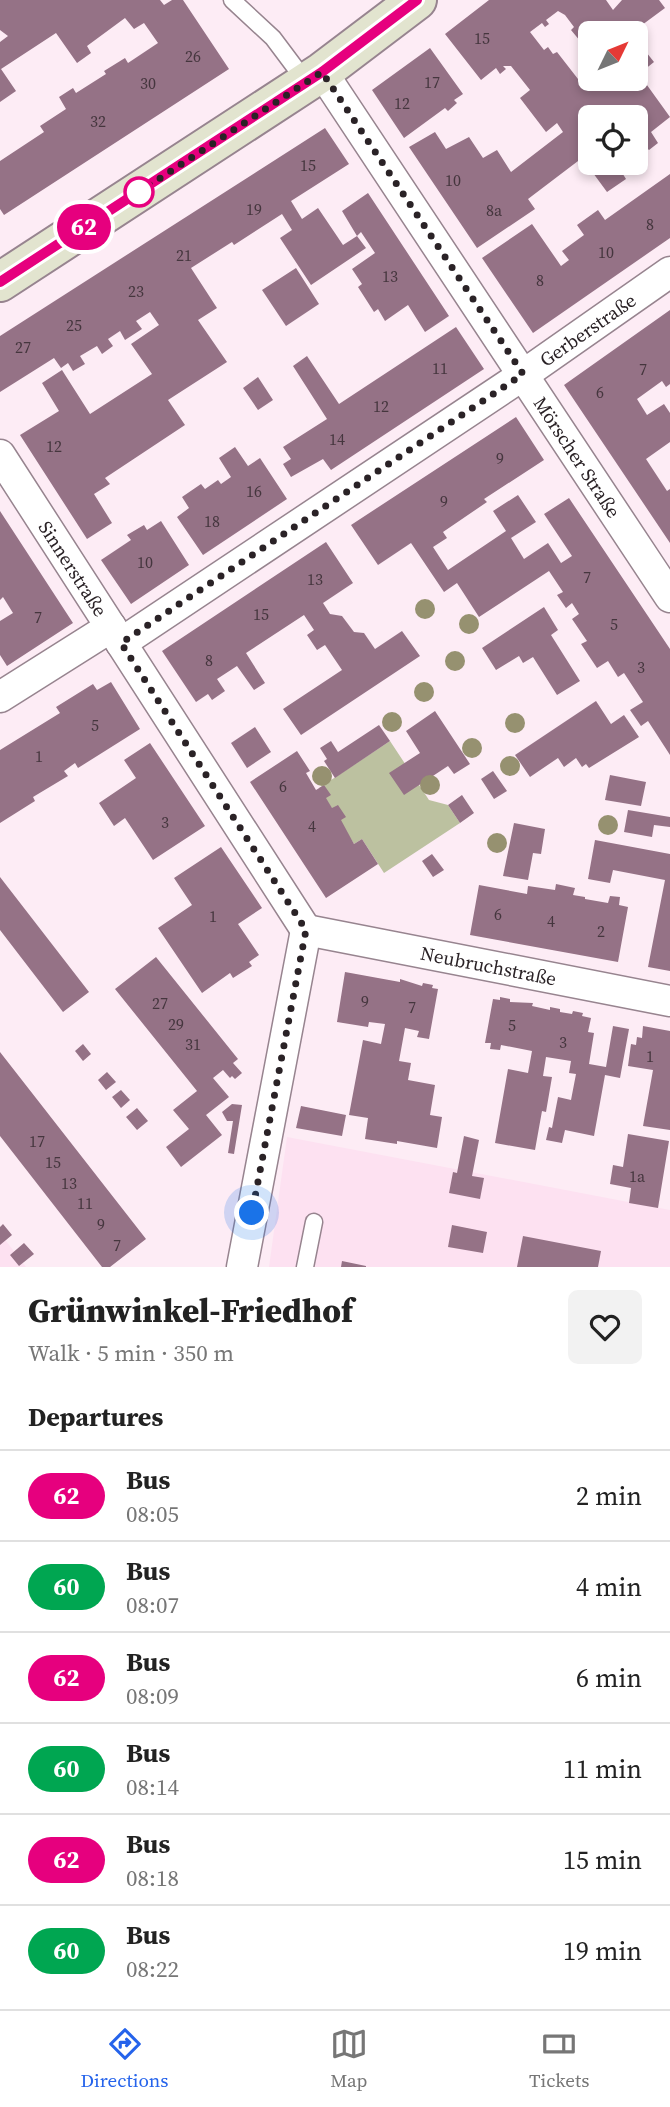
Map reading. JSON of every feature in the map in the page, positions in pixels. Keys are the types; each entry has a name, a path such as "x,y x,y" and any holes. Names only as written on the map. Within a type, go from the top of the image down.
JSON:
{"street":[{"path":"0,282 314,77 417,0"},
{"name":"Mörscher Straße","path":"314,77 523,374 670,597"},
{"name":"Gerberstraße","path":"0,697 116,635 523,374 670,272"},
{"name":"Sinnerstraße","path":"0,455 306,930"},
{"path":"242,1267 306,930"},
{"name":"Neubruchstraße","path":"306,930 670,1001"}],"lane":[{"path":"232,0 314,77"},
{"path":"305,1267 314,1222"}],"shaded area":[{"path":"287,1137 670,1210 670,1267 269,1267"},
{"path":"0,1233 26,1267 0,1267"}],"green space":[{"path":"390,741 429,800 448,805 460,823 384,873 362,839 354,844 319,788"}],"building":[{"path":"0,0 160,0 164,5 172,0 183,0 229,69 4,215 0,209 0,161 44,132 40,126 66,109 59,97 73,88 76,93 125,58 128,63 158,43 144,23 134,29 125,18 87,46 91,53 77,63 56,33 1,69 16,91 0,102 0,42 8,36 0,30"},
{"path":"489,0 606,0 613,10 622,0 659,0 665,8 647,21 578,21 578,38 571,30 574,27 565,15 558,11 546,20 549,24 545,27 542,23 530,32 544,50 548,47 553,54 557,52 578,79 578,91 648,91 648,86 670,117 651,132 658,143 649,150 648,105 578,105 578,161 528,199 535,209 477,248 409,147 435,132 446,149 469,137 483,158 497,150 511,172 563,132 557,123 546,132 520,98 530,90 511,66 503,66 506,69 500,74 496,68 481,80 445,34"},
{"path":"430,48 463,94 454,100 457,103 448,111 445,108 404,138 372,90"},
{"path":"648,54 654,62 648,67"},
{"path":"325,128 349,164 291,201 302,219 318,208 343,245 357,236 366,248 311,285 280,238 292,230 282,214 234,245 232,242 191,268 217,308 198,320 227,362 168,400 185,425 105,478 110,484 94,494 112,523 87,539 20,435 59,411 42,383 62,370 90,414 152,374 131,344 159,325 150,312 136,321 142,329 125,340 120,331 108,339 113,346 102,354 97,346 80,356 85,364 73,371 68,363 61,368 54,358 0,392 0,336"},
{"path":"670,174 670,238 533,333 482,258 532,224 561,266 569,260 562,251 584,235 577,225 598,210 605,220"},
{"path":"594,175 624,175 626,179 607,192"},
{"path":"368,193 449,316 425,332 408,305 385,321 378,309 374,312 358,287 362,284 352,269 375,253 361,232 357,236 342,211"},
{"path":"296,268 319,304 286,326 262,290"},
{"path":"670,310 670,384 666,387 662,381 637,399 647,415 664,404 670,413 670,442 646,459 667,491 670,489 670,543 564,385"},
{"path":"456,327 484,369 331,470 323,459 291,477 283,464 291,459 283,447 327,419 293,366 307,356 339,404"},
{"path":"258,377 273,400 258,410 243,388"},
{"path":"516,417 544,460 484,499 487,502 443,532 447,538 433,547 448,570 506,531 493,511 518,495 536,522 511,538 524,559 548,543 561,563 572,556 544,514 569,498 670,649 670,755 648,721 641,726 630,710 643,702 624,673 618,677 608,661 597,668 581,644 587,641 572,619 579,614 572,603 566,608 557,595 563,592 549,571 479,617 457,583 444,592 411,543 378,565 351,525"},
{"path":"235,447 248,466 260,458 287,499 203,555 177,517 189,508 182,497 201,484 205,489 218,480 221,484 231,477 219,458"},
{"path":"0,511 73,623 7,666 0,655 0,621 13,613 3,597 0,600"},
{"path":"161,521 189,565 131,604 101,560 131,540 127,535 144,525 147,530"},
{"path":"326,542 353,583 323,603 330,614 342,616 354,632 364,633 375,649 402,631 420,656 301,735 283,709 342,670 325,645 317,650 307,635 314,630 304,615 246,653 265,683 254,690 237,666 217,679 225,691 212,700 208,694 196,702 162,651"},
{"path":"544,607 558,630 551,635 580,681 557,695 533,657 523,663 519,656 496,670 482,648"},
{"path":"111,682 140,729 78,768 75,763 64,771 68,776 33,797 35,801 0,823 0,750 60,713 56,707 93,684 97,690"},
{"path":"596,701 611,724 624,715 639,737 589,768 586,764 582,767 576,758 564,767 558,758 530,777 515,755"},
{"path":"435,711 470,764 454,774 448,766 404,795 389,773 420,753 406,731"},
{"path":"379,725 390,741 335,778 324,761 327,759 320,748 331,741 338,752"},
{"path":"255,727 271,752 247,768 231,743"},
{"path":"150,743 205,826 153,860 125,818 114,826 99,803 136,778 124,760"},
{"path":"297,751 310,771 306,773 316,790 324,785 331,795 326,798 332,808 338,805 346,817 341,820 354,844 362,839 378,864 326,898 250,782"},
{"path":"493,771 507,791 494,799 481,779"},
{"path":"610,775 646,782 641,806 605,800"},
{"path":"462,795 474,813 460,823 448,805"},
{"path":"628,810 670,817 670,827 654,825 652,837 624,832"},
{"path":"514,823 545,829 541,854 533,853 528,880 503,876"},
{"path":"595,840 670,854 670,971 648,967 665,880 613,870 610,883 588,879"},
{"path":"221,847 262,908 238,924 259,955 249,962 252,966 233,978 230,973 202,993 158,928 192,905 174,878"},
{"path":"432,854 444,870 433,877 422,861"},
{"path":"0,877 89,992 63,1012 0,930"},
{"path":"556,884 575,888 573,895 585,899 608,903 610,896 620,897 619,905 628,907 618,962 470,935 479,885 527,894 528,886 555,890"},
{"path":"156,957 238,1059 233,1063 242,1073 235,1079 232,1076 230,1078 223,1070 213,1078 229,1097 206,1115 222,1135 181,1167 166,1147 189,1129 173,1110 197,1091 115,989"},
{"path":"345,972 400,982 400,979 422,986 423,983 438,989 429,1039 417,1037 419,1031 405,1028 399,1061 411,1063 408,1080 435,1085 430,1115 442,1117 437,1148 365,1139 368,1118 349,1115 363,1040 381,1044 385,1024 369,1022 368,1027 337,1022"},
{"path":"500,997 510,999 510,1002 533,1003 532,1006 550,1010 550,1007 560,1009 560,1012 583,1013 582,1016 591,1018 588,1032 594,1033 589,1064 606,1067 613,1026 629,1029 620,1078 605,1075 594,1136 565,1130 562,1143 546,1140 549,1127 552,1128 558,1097 571,1100 576,1074 569,1073 571,1061 546,1057 543,1076 552,1077 535,1150 495,1143 508,1069 528,1073 532,1051 501,1045 500,1050 490,1049 491,1043 485,1043 493,999 500,1000"},
{"path":"643,1026 670,1031 670,1130 643,1126 653,1070 628,1066 631,1044 636,1045 637,1037 642,1038"},
{"path":"83,1044 91,1054 83,1061 75,1051"},
{"path":"0,1052 146,1239 110,1267 102,1267 0,1136"},
{"path":"107,1072 116,1082 106,1090 98,1080"},
{"path":"121,1090 130,1100 121,1108 112,1097"},
{"path":"232,1104 242,1105 234,1154 228,1153 233,1121 227,1121 222,1112"},
{"path":"301,1106 346,1115 342,1136 296,1128"},
{"path":"137,1108 148,1121 137,1130 126,1117"},
{"path":"628,1134 669,1141 658,1208 629,1203 631,1188 610,1184 613,1165 623,1167"},
{"path":"464,1136 479,1140 472,1176 484,1178 480,1199 449,1193 453,1172 457,1173"},
{"path":"3,1224 12,1235 0,1245 0,1227"},
{"path":"452,1225 487,1232 483,1253 448,1247"},
{"path":"523,1236 601,1251 598,1267 517,1267"},
{"path":"24,1243 34,1254 19,1266 10,1255"},
{"path":"342,1261 366,1266 366,1267 341,1267"}],"bus line":[{"name":"62","path":"0,282 322,72 417,0"}],"route":[{"path":"139,192 322,72 523,374 121,643 306,930 252,1213"}]}
